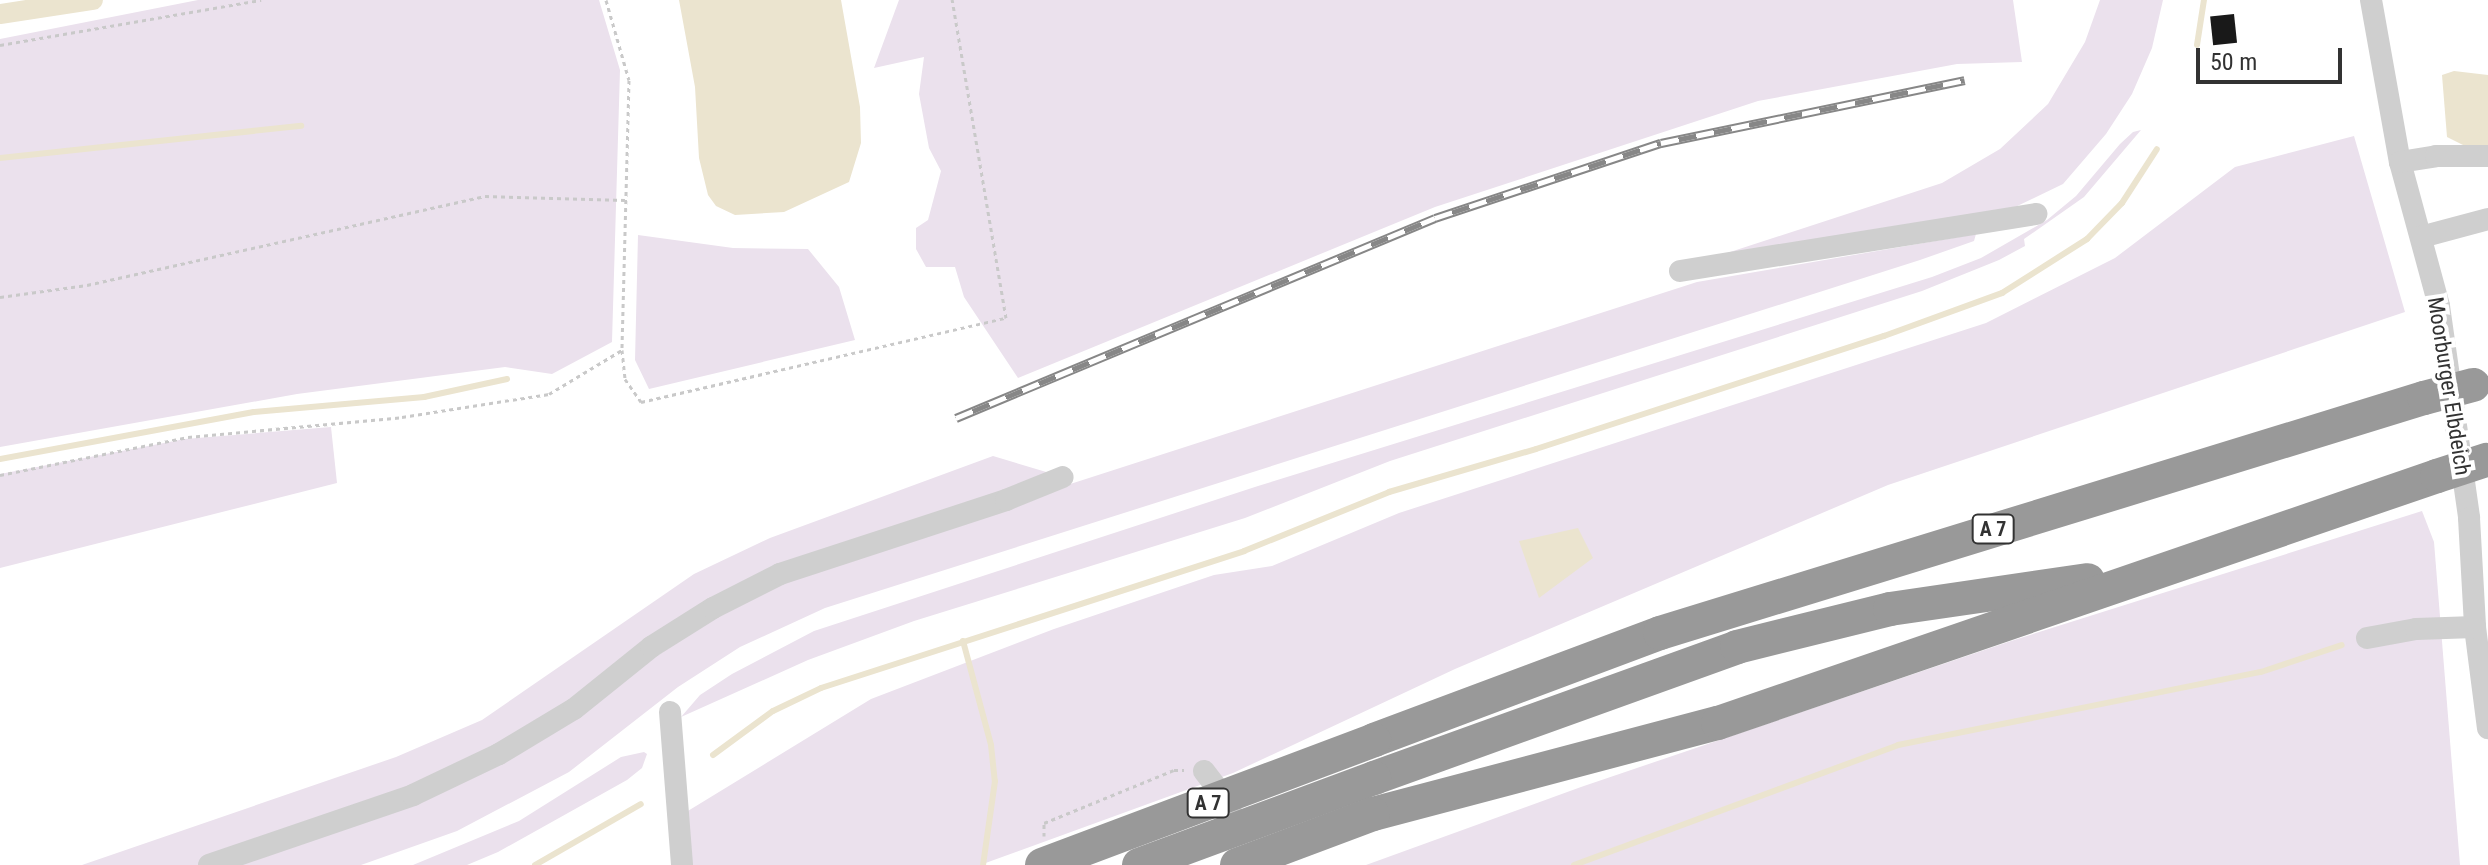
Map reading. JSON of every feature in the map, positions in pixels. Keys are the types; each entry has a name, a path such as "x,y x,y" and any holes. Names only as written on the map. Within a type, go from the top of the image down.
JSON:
{"highway":[{"name":"A 7","path":"1043,851 1374,740 1660,633 2481,383"},
{"name":"A 7","path":"1237,865 1373,814 1718,723 2487,460"},
{"name":"A 7","path":"1139,865 1737,647 1890,609 2031,586 2156,572"}],"street":[{"name":"Moorburger Elbdeich","path":"2371,0 2400,162 2439,306 2480,563 2475,627 2488,728"},
{"name":"Moorburger Elbdeich","path":"2381,49 2384,0"},
{"path":"2400,162 2436,156 2488,156"},
{"path":"1680,271 2036,214"},
{"path":"2421,237 2488,219"},
{"path":"209,865 413,795 499,754 574,709 651,647 713,608 780,574 1006,500 1063,477"},
{"path":"2367,638 2416,629 2475,627"},
{"path":"670,712 682,865"},
{"path":"1204,771 1245,822 1255,865"}],"path":[{"path":"0,45 261,0"},
{"path":"606,0 629,80 622,350 625,379 641,402 1006,318 952,0"},
{"path":"0,297 87,285 485,196 626,200"},
{"path":"0,475 188,437 402,417 549,394 622,350"},
{"path":"1043,851 1044,823 1174,770 1204,771"}],"shaded area":[{"path":"198,0 599,0 620,70 612,342 552,374 505,367 297,394 0,447 0,39"},
{"path":"679,0 841,0 860,107 861,143 849,182 784,212 735,215 716,206 708,195 699,158 695,87"},
{"path":"899,0 2013,0 2022,62 1957,64 1758,101 1435,207 1018,378 964,297 955,267 926,267 916,249 916,228 928,220 941,171 929,148 919,94 924,57 874,68"},
{"path":"2100,0 2163,0 2152,48 2132,94 2106,134 2063,184 2013,208 1727,253 1942,183 2000,149 2048,104 2085,42"},
{"path":"2454,71 2488,75 2488,147 2465,146 2447,137 2442,75"},
{"path":"2141,130 2084,197 2024,239 2025,246 1999,260 1922,291 1390,461 1245,518 914,621 808,660 681,717 700,695 732,674 814,631 1258,486 1932,277 1981,258 2047,220 2076,196 2120,144 2133,132"},
{"path":"2354,136 2405,312 1888,485 1455,669 1233,773 980,865 682,865 678,817 871,699 1054,629 1214,575 1272,566 1399,513 1986,323 2115,258 2235,167"},
{"path":"1976,234 1974,241 1920,260 825,608 740,647 678,687 569,772 457,831 361,865 222,865 398,805 606,691 743,597 980,513 1697,282"},
{"path":"638,235 733,248 808,249 839,287 855,340 649,389 635,360"},
{"path":"331,427 337,483 0,568 0,474 185,439"},
{"path":"993,456 1063,477 780,574 499,754 209,865 82,865 396,757 482,720 694,574 770,538"},
{"path":"2422,511 2434,542 2460,865 1366,865 1581,787 2011,641"},
{"path":"1578,528 1593,558 1539,598 1519,541"},
{"path":"647,754 642,768 627,780 498,852 467,865 413,865 519,821 621,757"}],"building":[{"path":"2234,14 2237,43 2213,45 2210,17"}],"waterway":[{"path":"0,14 93,0"},
{"path":"2197,45 2204,0"},
{"path":"0,158 301,126"},
{"path":"713,755 773,711 821,688 1244,551 1389,492 1536,449 1884,336 2002,293 2087,239 2122,203 2157,149"},
{"path":"0,459 254,412 424,397 507,379"},
{"path":"963,641 991,745 995,781 983,865"},
{"path":"1574,865 1898,745 2261,672 2342,645"},
{"path":"535,865 641,804"}],"railway":[{"path":"956,418 1435,218 1661,143 1965,80"}]}
